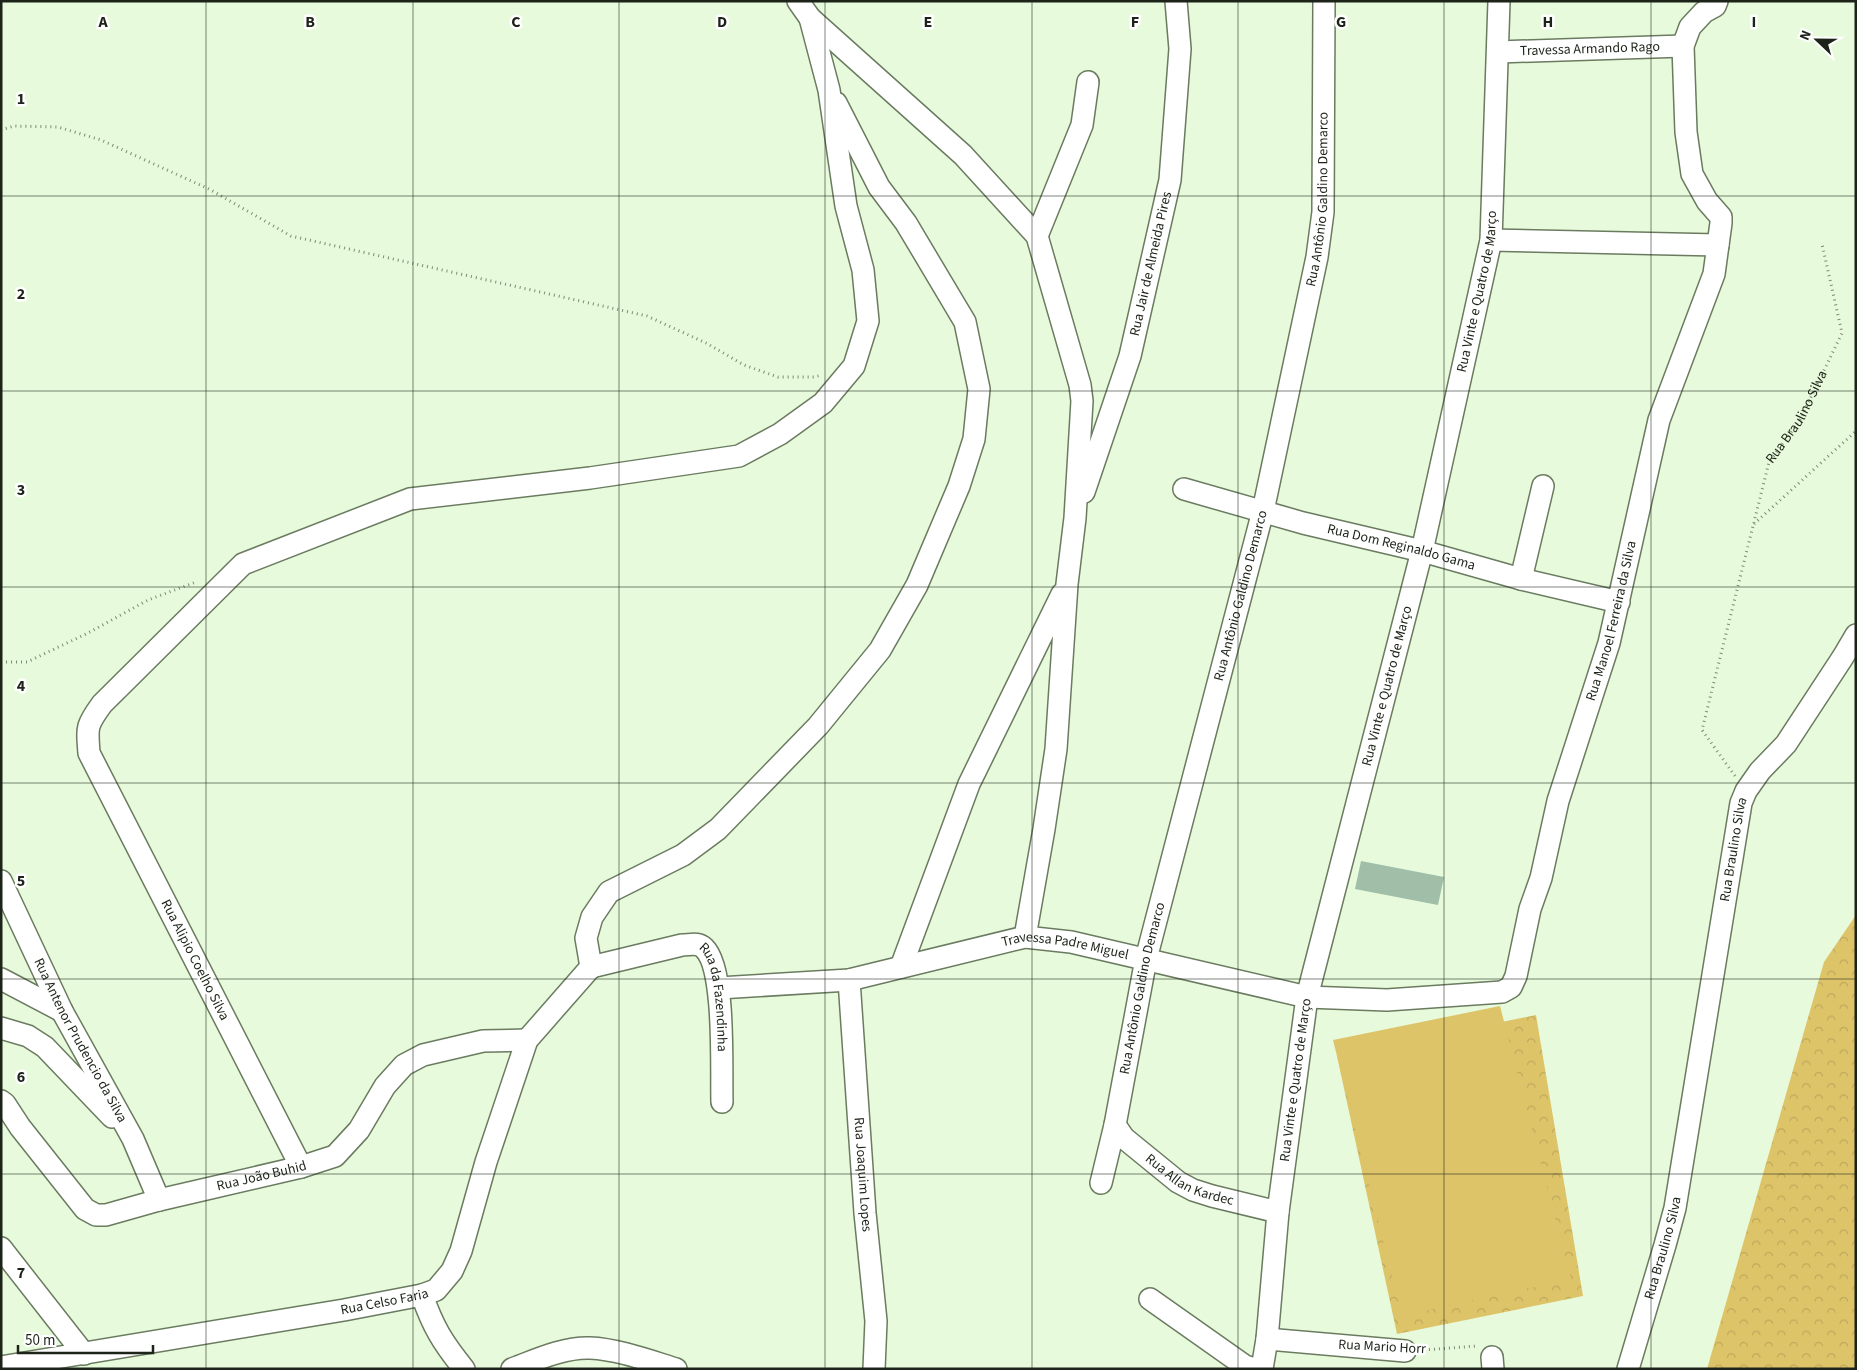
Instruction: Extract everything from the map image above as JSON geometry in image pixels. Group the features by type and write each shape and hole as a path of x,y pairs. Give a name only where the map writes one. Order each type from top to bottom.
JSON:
{"street":[{"name":"Rua Jair de Almeida Pires","path":"1075,518 1130,356 1170,180 1180,49 1176,1"},
{"name":"Rua Antônio Galdino Demarco","path":"1101,1183 1115,1125 1146,959 1263,511 1322,228 1324,1"},
{"name":"Rua Vinte e Quatro de Março","path":"1262,1369 1267,1340 1278,1212 1307,996 1422,550 1491,240 1499,1"},
{"name":"Rua Manoel Ferreira da Silva","path":"1502,992 1510,987 1516,976 1530,910 1542,878 1558,801 1609,644 1658,420 1714,274 1721,217 1708,201 1692,174 1686,132 1683,46 1690,27 1704,12 1715,6 1717,1"},
{"path":"804,10 829,90 846,206 862,270 868,321 854,366"},
{"path":"804,10 963,155 1037,236 1080,385 1082,401 1075,518 1067,584 1056,748 1025,937"},
{"name":"Travessa Armando Rago","path":"1498,52 1683,46"},
{"path":"1037,236 1082,125 1088,82"},
{"path":"591,967 586,938 592,917 609,892 683,855 718,829 818,726 880,650 917,585 960,486 974,439 979,389 965,322 906,223 879,187 829,90"},
{"path":"1491,240 1718,245"},
{"name":"Rua Alipio Coelho Silva","path":"301,1167 89,753 87,729 102,704 243,564 410,499 590,478 739,456 780,434 823,403 854,366"},
{"path":"1521,579 1543,486"},
{"name":"Rua Dom Reginaldo Gama","path":"1184,489 1303,523 1422,550 1521,579 1619,602"},
{"path":"901,968 969,784 1067,584"},
{"path":"1746,791 1760,771 1786,744 1856,635"},
{"name":"Rua Braulino Silva","path":"1628,1369 1666,1245 1675,1208 1741,803 1746,791"},
{"name":"Rua Antenor Prudencio da Silva","path":"1,881 62,1011 133,1139 159,1200"},
{"name":"Travessa Padre Miguel","path":"719,988 850,980 1025,937 1071,942 1307,996 1387,1000 1502,992"},
{"name":"Rua da Fazendinha","path":"591,967 682,945 697,944 704,948 710,956 719,988 722,1102"},
{"name":"Rua Celso Faria","path":"1,1367 422,1295 436,1290 452,1271 461,1251 486,1162 527,1040 591,967"},
{"path":"1,979 62,1011"},
{"name":"Rua Joaquim Lopes","path":"850,980 864,1186 876,1321 874,1369"},
{"path":"1,1028 28,1036 45,1047 133,1139"},
{"name":"Rua João Buhid","path":"1,1102 5,1104 20,1127 85,1209 96,1215 106,1215 159,1200 301,1167 335,1156 360,1130 385,1086 404,1065 423,1055 483,1041 527,1040"},
{"name":"Rua Allan Kardec","path":"1115,1125 1124,1138 1178,1182 1193,1190 1212,1196 1278,1212"},
{"path":"1,1248 84,1354"},
{"path":"422,1295 430,1321 447,1348 464,1369"},
{"path":"1150,1299 1245,1366 1255,1369"},
{"name":"Rua Mario Horr","path":"1267,1340 1405,1351"},
{"path":"512,1369 566,1351 590,1348 622,1354 676,1369"}],"path":[{"path":"1,130 14,126 58,127 101,140 209,188 291,236 646,316 706,343 744,364 778,377 814,377 854,366"},
{"name":"Rua Braulino Silva","path":"1746,791 1702,730 1769,462 1800,420 1842,333 1822,244"},
{"path":"1753,525 1856,431"},
{"path":"1,662 26,662 88,633 148,600 200,580"},
{"name":"Rua Mario Horr","path":"1405,1351 1481,1346 1489,1350 1492,1363"}],"green space":[{"path":"1856,915 1856,1369 1707,1369 1824,962"},
{"path":"1500,1006 1571,1279 1402,1316 1333,1040"},
{"path":"1536,1015 1583,1296 1397,1334 1337,1056"}],"building":[{"path":"1361,861 1444,877 1438,905 1355,889"}]}
